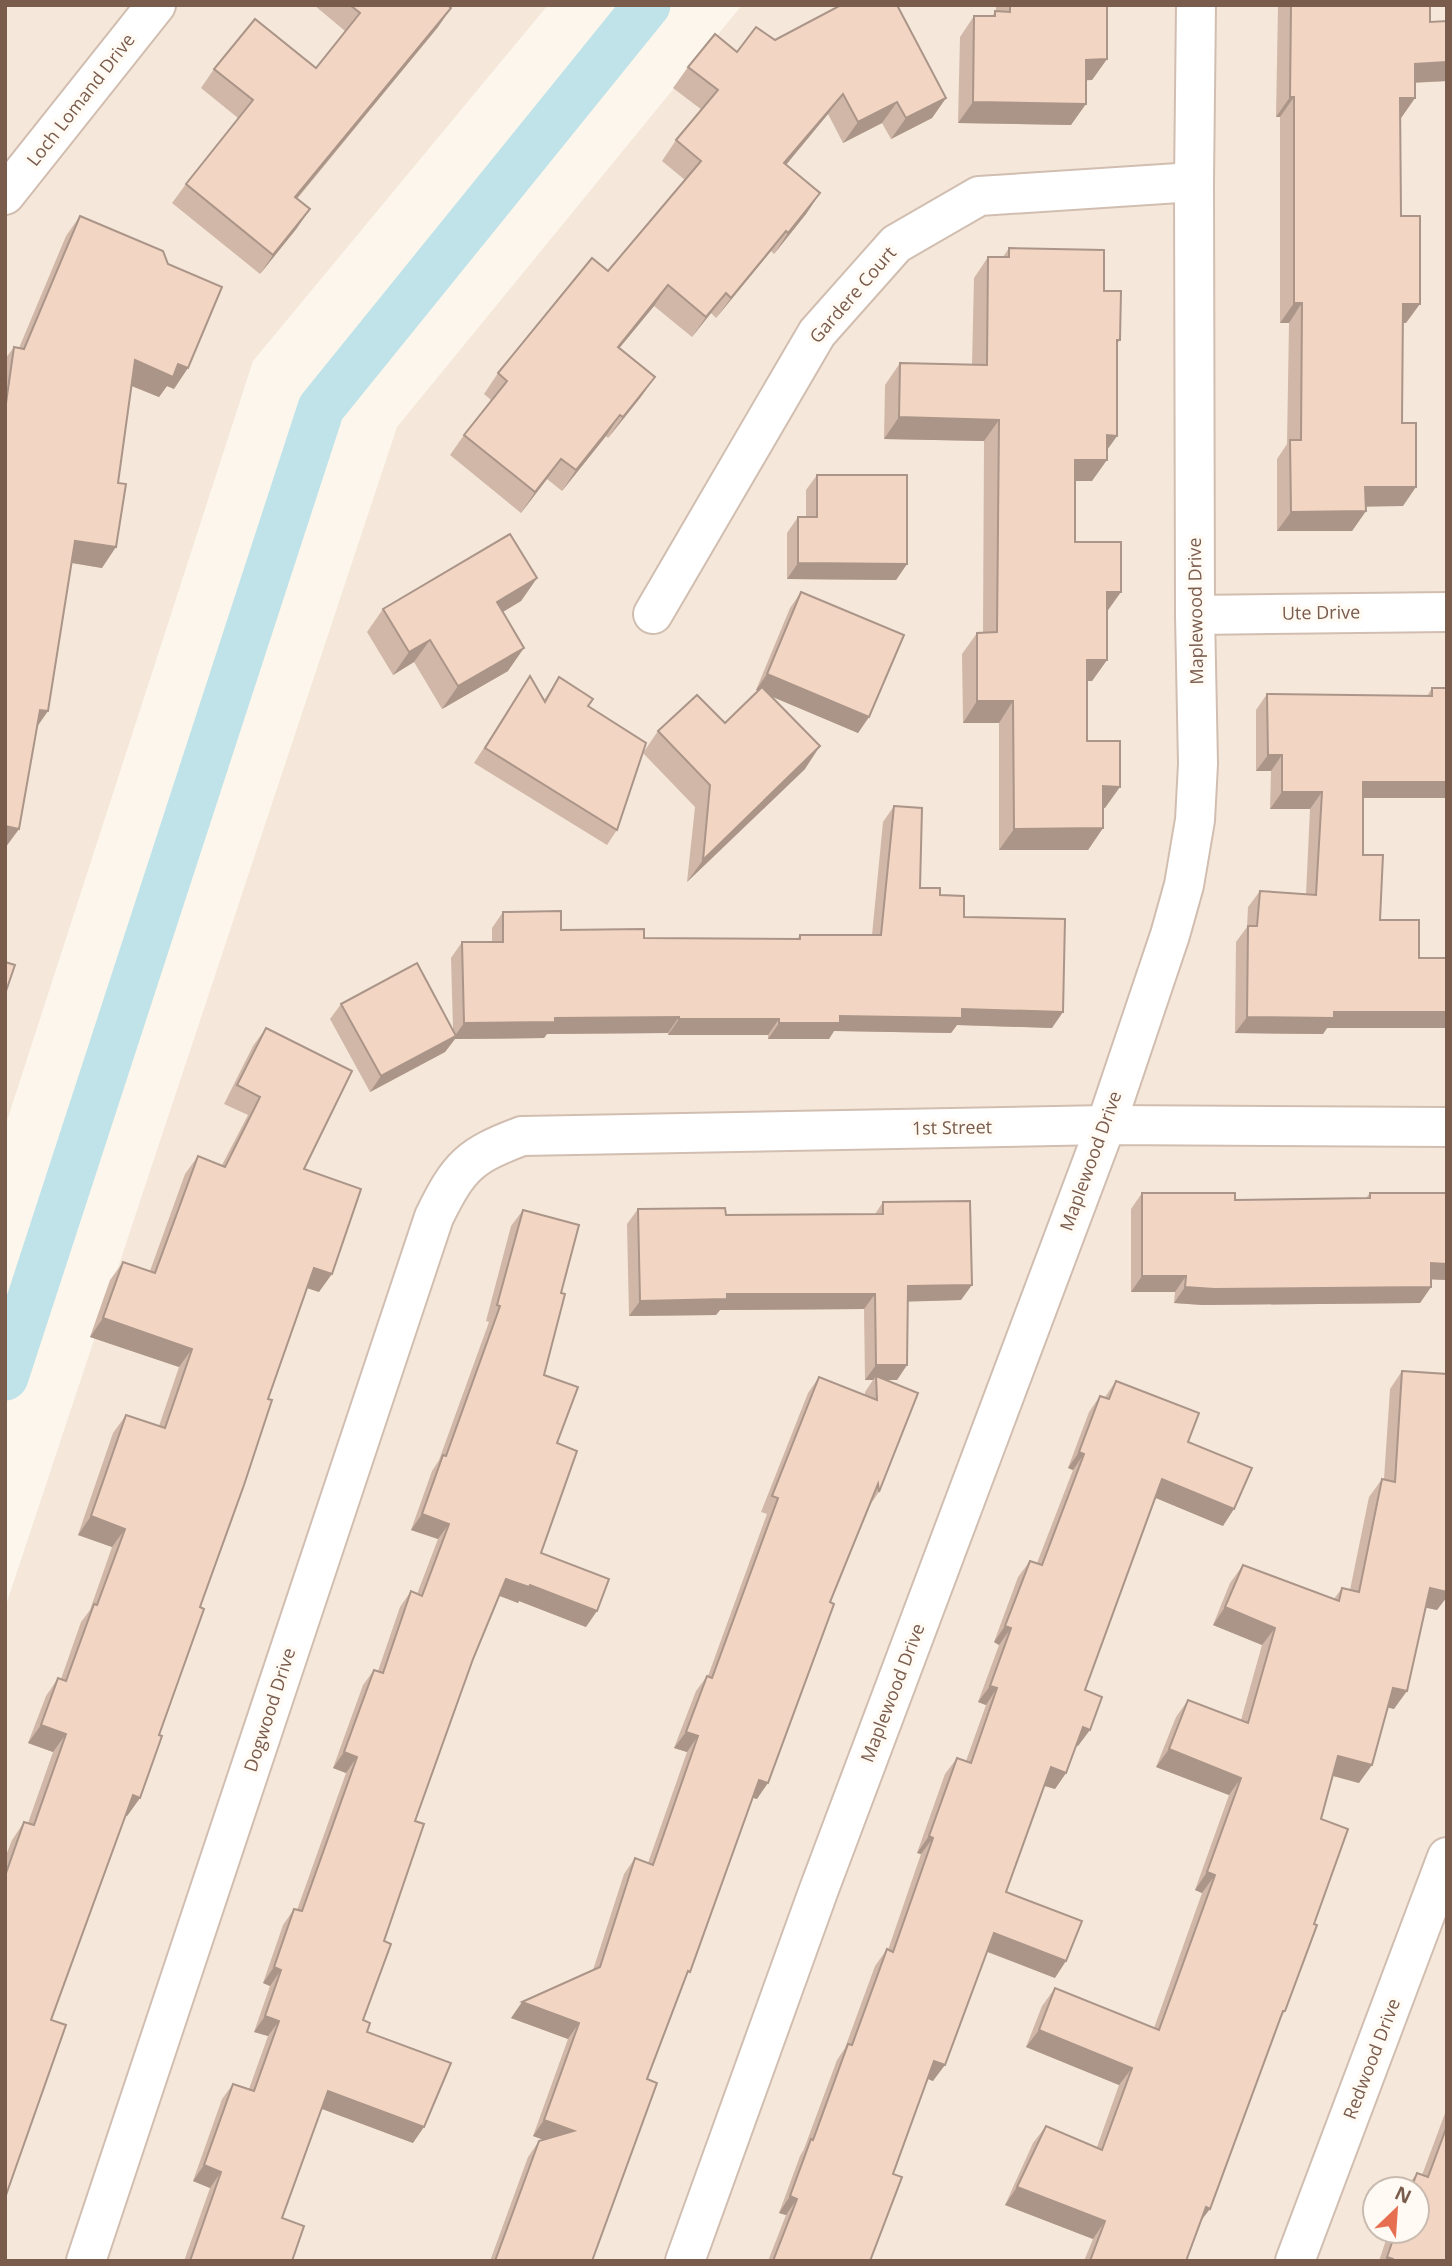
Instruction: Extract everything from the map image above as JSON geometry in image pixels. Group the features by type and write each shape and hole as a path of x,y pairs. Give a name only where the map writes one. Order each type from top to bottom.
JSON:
{"street":[{"name":"Loch Lomand Drive","path":"5,195 156,5"},
{"name":"Maplewood Drive","path":"685,2261 818,1892 1106,1125 1170,935 1184,885 1195,820 1198,764 1195,615 1196,5"},
{"name":"Gardere Court","path":"653,614 817,333 896,244 979,196 1194,182"},
{"name":"Ute Drive","path":"1195,615 1447,612"},
{"name":"1st Street","path":"466,1165 489,1149 522,1136 1106,1125 1447,1127"},
{"name":"Dogwood Drive","path":"86,2261 434,1217 449,1187 466,1165"},
{"name":"Redwood Drive","path":"1295,2261 1447,1857"}],"shaded area":[{"path":"5,5 548,5 253,361 5,1127"},
{"path":"742,5 1447,5 1447,2261 5,2261 5,1608 397,427"}],"building":[{"path":"350,5 448,5 451,8 295,197 310,209 273,255 186,184 253,100 214,69 255,19 316,68 360,13"},
{"path":"841,5 897,5 946,98 906,118 897,102 858,122 843,94 784,163 820,193 731,298 726,293 706,317 668,285 618,347 655,377 576,470 561,459 535,492 464,435 507,381 498,373 592,258 608,271 701,161 676,140 718,90 688,67 715,34 737,52 756,27 775,40"},
{"path":"1010,5 1107,5 1107,59 1086,60 1086,104 973,102 974,16 995,16 995,11 1010,12"},
{"path":"1291,5 1430,5 1430,22 1447,21 1447,62 1415,64 1415,98 1400,98 1401,216 1420,216 1420,304 1403,304 1402,423 1416,423 1416,487 1365,487 1366,511 1291,512 1290,440 1301,440 1302,303 1294,303"},
{"path":"80,216 163,251 168,264 222,287 188,368 178,364 173,377 135,360 118,483 126,484 116,547 75,541 48,711 40,710 19,829 5,826 5,410 14,347 24,349"},
{"path":"1009,248 1104,250 1104,291 1121,291 1120,340 1117,340 1117,436 1107,435 1107,460 1075,460 1075,542 1121,542 1121,592 1107,592 1107,660 1087,660 1087,741 1120,741 1120,787 1103,786 1103,828 1014,829 1013,701 977,701 977,633 997,632 999,420 899,417 900,363 987,365 988,257 1009,257"},
{"path":"817,475 907,475 907,564 798,563 798,517 817,517"},
{"path":"510,534 537,578 497,602 524,648 458,686 430,640 409,652 383,609"},
{"path":"801,592 904,635 869,717 767,674"},
{"path":"530,676 545,702 559,677 593,699 588,706 646,743 617,830 485,748"},
{"path":"762,687 820,746 703,860 710,785 658,731 697,695 725,723"},
{"path":"1432,688 1447,688 1447,782 1363,782 1363,855 1383,855 1380,920 1419,920 1419,958 1447,958 1447,1012 1334,1012 1334,1018 1247,1017 1248,926 1257,926 1260,891 1316,895 1322,792 1282,792 1282,755 1268,755 1267,694 1432,696"},
{"path":"894,806 922,808 920,888 940,888 940,895 964,896 964,917 1065,919 1063,1012 962,1009 962,1018 840,1016 840,1023 779,1023 779,1019 679,1017 555,1018 555,1022 464,1023 462,942 503,942 503,912 561,911 561,930 644,929 644,938 800,939 800,935 881,935"},
{"path":"5,962 15,965 5,994"},
{"path":"417,963 456,1036 381,1076 341,1004"},
{"path":"266,1028 352,1071 304,1169 361,1189 332,1274 314,1268 268,1399 272,1400 244,1485 200,1607 204,1609 159,1735 162,1736 140,1798 133,1795 51,2020 66,2025 5,2198 5,1876 24,1822 34,1825 66,1734 41,1725 58,1678 66,1681 125,1529 91,1516 126,1415 165,1428 192,1349 103,1318 123,1262 155,1273 198,1156 225,1167 260,1097 237,1085"},
{"path":"1142,1193 1235,1193 1235,1200 1370,1198 1370,1193 1447,1193 1447,1264 1431,1263 1431,1287 1185,1287 1186,1276 1142,1276"},
{"path":"970,1201 972,1285 908,1286 907,1365 876,1365 875,1294 727,1294 727,1299 640,1301 638,1209 725,1208 726,1215 883,1214 883,1202"},
{"path":"523,1210 579,1225 544,1375 578,1387 557,1443 577,1451 541,1553 609,1579 597,1611 530,1585 529,1587 506,1579 473,1659 415,1821 424,1824 384,1941 391,1944 363,2020 370,2023 367,2032 451,2063 424,2127 328,2091 282,2218 304,2226 292,2261 190,2261 221,2172 204,2165 233,2084 254,2091 279,2021 265,2016 281,1970 274,1967 294,1909 302,1911 357,1757 344,1752 374,1670 383,1673 411,1591 422,1596 449,1524 422,1514 443,1455 446,1456 500,1306 497,1305"},
{"path":"1402,1371 1447,1374 1447,1592 1430,1588 1407,1691 1393,1688 1372,1765 1338,1756 1321,1819 1348,1829 1314,1924 1317,1925 1285,2011 1210,2209 1206,2207 1186,2261 1090,2261 1105,2221 1017,2187 1046,2126 1102,2150 1132,2068 1039,2030 1055,1988 1159,2030 1215,1875 1207,1872 1241,1778 1169,1749 1188,1700 1248,1723 1275,1628 1225,1607 1243,1565 1339,1601 1342,1588 1359,1592 1382,1479 1395,1482"},
{"path":"876,1376 918,1393 879,1492 878,1484 830,1602 834,1604 768,1783 759,1780 690,1972 688,1971 647,2079 657,2083 592,2261 495,2261 539,2141 574,2131 544,2120 579,2023 522,2002 600,1967 635,1858 653,1865 698,1736 686,1732 707,1676 712,1678 778,1498 772,1496 819,1377 877,1400"},
{"path":"1116,1381 1199,1413 1188,1442 1252,1468 1234,1509 1162,1479 1085,1690 1102,1697 1090,1730 1083,1727 1066,1773 1051,1767 1006,1892 1082,1921 1066,1961 994,1933 945,2065 934,2061 893,2174 902,2177 870,2261 773,2261 797,2199 790,2196 811,2139 813,2140 848,2044 852,2045 887,1949 893,1952 933,1838 929,1836 957,1758 971,1763 997,1688 990,1686 1011,1628 1005,1626 1030,1561 1042,1565 1084,1454 1079,1452 1100,1396 1109,1399"},
{"path":"1447,2126 1447,2261 1393,2261 1387,2257 1391,2245 1431,2245 1431,2175 1429,2175"}],"waterway":[{"path":"5,1377 321,408 647,5"}]}
